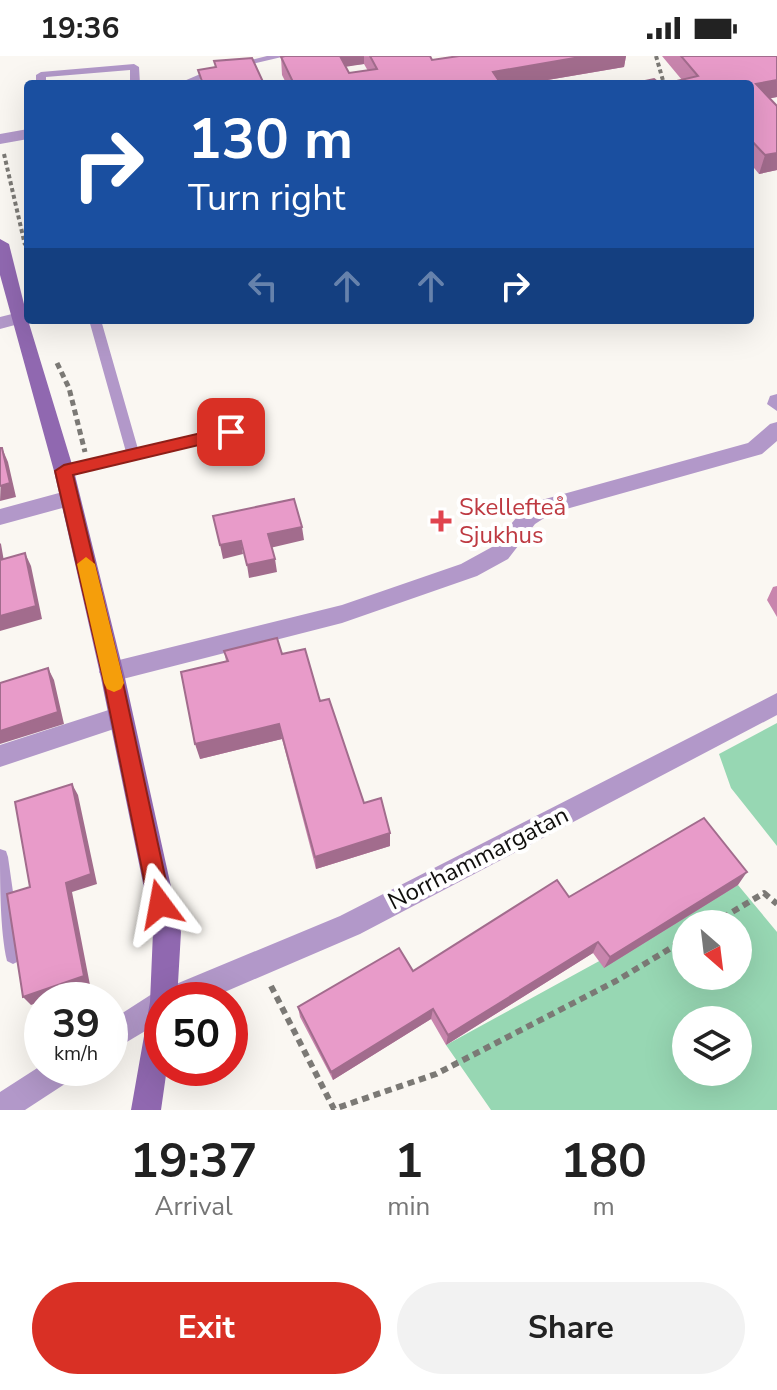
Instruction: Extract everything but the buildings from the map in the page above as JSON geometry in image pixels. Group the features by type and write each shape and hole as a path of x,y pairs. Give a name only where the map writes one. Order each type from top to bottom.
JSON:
{"main road":[{"path":"0,244 64,471 121,717 167,932 164,982"},
{"path":"146,1110 150,1086"}],"street":[{"path":"2,146 24,136"},
{"path":"0,323 20,318"},
{"path":"111,672 342,614 469,570 500,553 528,518 545,507 755,449 777,429"},
{"path":"0,517 70,498"},
{"name":"Norrhammargatan","path":"215,982 350,925 777,703"},
{"path":"0,756 121,717"},
{"path":"0,1109 36,1086"}],"lane":[{"path":"191,80 209,72 281,56"},
{"path":"41,80 41,75 134,67 135,80"},
{"path":"88,71 89,80"},
{"path":"96,324 133,455"},
{"path":"64,471 231,432"},
{"path":"0,857 13,955"}],"path":[{"path":"656,56 663,80"},
{"path":"2,146 11,173 24,242"},
{"path":"735,910 764,893 777,904"},
{"path":"259,963 334,1109 436,1074 616,981 672,947"}],"green space":[{"path":"777,723 777,846 731,788 719,754"},
{"path":"738,885 777,932 777,1110 491,1110 446,1045 672,921 672,990 752,990 752,910 692,910"}],"slow traffic":[{"path":"86,564 114,683"}],"place":[{"name":"Skellefteå Sjukhus","path":"441,521"}],"route":[{"path":"160,904 113,678 64,471 231,432"}]}
